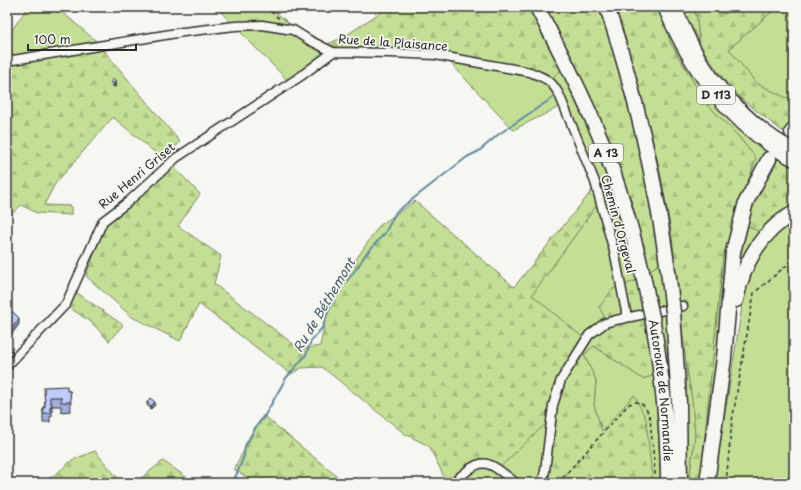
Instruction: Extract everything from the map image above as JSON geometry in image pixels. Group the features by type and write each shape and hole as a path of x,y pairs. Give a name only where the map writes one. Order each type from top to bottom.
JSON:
{"highway":[{"name":"Autoroute de Normandie","path":"538,7 575,81 603,146 634,238 651,312 660,368 665,409 668,483"},
{"name":"Autoroute de Normandie","path":"607,7 629,78 646,143 662,224 676,308 680,483"},
{"path":"707,483 724,358 733,252 746,202 769,159"},
{"path":"724,358 737,295 746,264 763,238 783,219 794,213"}],"main road":[{"name":"D 113","path":"664,7 675,34 697,71 725,108 761,139 794,160"},
{"name":"D 113","path":"675,7 685,30 704,64 732,101 764,130 794,149"}],"street":[{"name":"Rue de la Plaisance","path":"7,61 183,32 235,26 262,25 293,30 333,52 435,55 530,72 552,82 559,94"},
{"name":"Rue Henri Griset","path":"7,366 66,304 103,221 128,202 176,158 301,76 333,52"},
{"name":"Chemin d'Orgeval","path":"559,94 595,182 615,255 627,317"},
{"path":"542,483 545,471 553,405 561,380 589,335 605,323 627,317 676,308"},
{"path":"453,483 472,467 482,463 493,465 516,483"}],"path":[{"path":"265,7 293,30"},
{"path":"726,483 732,421 754,293 794,259"},
{"path":"558,483 628,405 636,402 642,403 647,408 651,429 656,483"}],"green space":[{"path":"28,7 56,7 96,41 7,59 7,37"},
{"path":"216,7 269,7 319,48 333,56 291,84"},
{"path":"388,7 528,7 561,70 551,79 445,57 319,48 344,37"},
{"path":"544,7 601,7 637,126 663,262 650,270 633,210 602,126"},
{"path":"615,7 659,7 670,42 705,102 737,135 756,158 723,257 700,483 689,483 695,435 672,236 659,166 644,106"},
{"path":"680,7 692,7 697,18 699,43 689,26"},
{"path":"692,7 705,7 725,14 733,7 777,7 729,49 756,83 786,98 794,95 794,125 782,131 738,96 720,75 699,43 697,18"},
{"path":"705,7 733,7 725,14"},
{"path":"777,7 794,7 794,95 786,98 756,83 729,49"},
{"path":"667,29 703,89 721,110 779,158 775,163 767,158 746,198 703,483 700,483 723,257 756,158 737,135 705,102 670,42"},
{"path":"96,41 180,142 164,160 113,117 55,184 44,205 71,206 71,215 37,213 21,205 7,218 7,59"},
{"path":"445,57 550,79 561,70 602,158 638,280 613,289 606,320 581,336 532,295 599,202 563,105 513,130"},
{"path":"779,158 794,165 794,207 762,233 746,225 751,202 763,179"},
{"path":"172,165 200,194 178,226 221,256 214,284 300,349 320,346 330,297 379,226 415,201 514,287 594,188 599,202 532,295 581,336 606,320 599,307 613,289 638,280 649,337 654,375 643,379 594,346 584,355 596,380 594,405 602,431 634,395 646,419 652,478 647,483 576,483 570,477 565,483 546,483 556,414 497,470 480,458 450,483 447,483 429,446 405,434 322,367 301,368 291,374 199,304 180,341 132,317 86,276 109,214"},
{"path":"794,218 794,483 714,483 747,280 767,239"},
{"path":"746,225 762,233 735,276"},
{"path":"663,262 675,440 665,358 650,270"},
{"path":"77,293 123,325 109,341 91,322 67,306"},
{"path":"594,346 643,379 654,375 661,483 652,483 634,395 602,432 594,405 596,380 584,355"},
{"path":"686,363 692,399 695,435 689,483 687,483"},
{"path":"556,413 546,483 450,483 480,458"},
{"path":"263,415 345,483 255,483 234,469"},
{"path":"95,451 122,483 42,483 56,474 72,460"},
{"path":"163,461 195,483 143,483 141,478"}],"building":[{"path":"112,79 116,82 114,84 111,81"},
{"path":"12,311 19,318 11,329 7,325 7,315 8,316"},
{"path":"10,349 13,352 10,355 8,351"},
{"path":"67,386 67,391 70,391 71,402 61,402 61,397 50,397 50,403 52,403 52,406 50,406 50,413 43,413 43,407 45,407 44,387"},
{"path":"150,398 155,402 151,406 147,402"}],"waterway":[{"name":"Ru de Béthemont","path":"233,483 244,456 245,446 255,428 264,417 286,378 306,355 311,341 322,328 331,305 343,286 365,255 385,233 396,212 467,157 479,151 499,134 557,95"}]}
